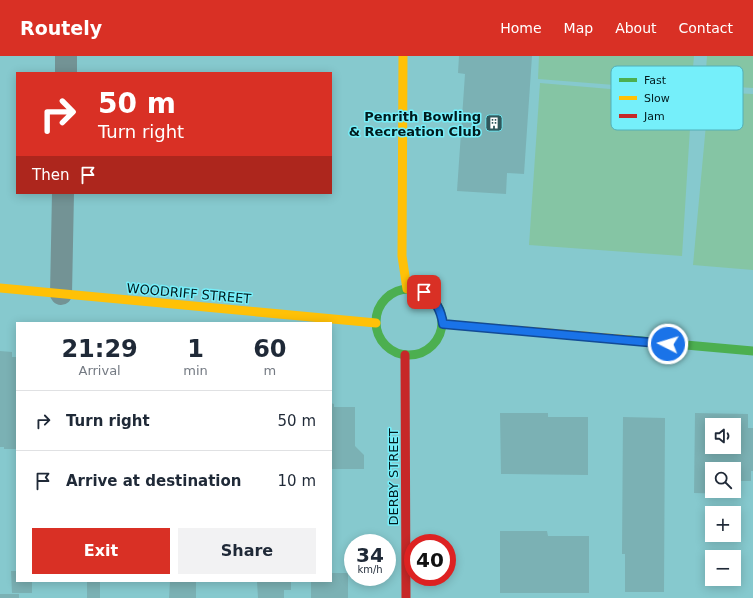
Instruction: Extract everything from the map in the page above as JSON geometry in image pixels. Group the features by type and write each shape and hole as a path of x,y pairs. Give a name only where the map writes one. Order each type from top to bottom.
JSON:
{"street":[{"path":"66,56 66,72"},
{"path":"403,56 402,256 408,289"},
{"path":"61,294 63,194"},
{"name":"WOODRIFF STREET","path":"0,288 376,323"},
{"path":"408,289 424,292 432,298 438,306 443,324 439,337 431,348 422,354 405,355 397,354 387,347 378,335 376,323 377,313 383,302 394,292 408,289"},
{"path":"443,324 753,351"},
{"name":"DERBY STREET","path":"405,355 406,598"}],"green space":[{"path":"539,56 694,56 693,66 611,66 611,85 538,79"},
{"path":"707,56 753,56 753,88 743,87 743,66 706,66"},
{"path":"540,83 611,89 611,130 690,130 682,256 529,245"},
{"path":"743,94 753,94 753,270 693,265 705,130 743,130"}],"building":[{"name":"Penrith Bowling & Recreation Club","path":"459,56 532,56 524,174 507,173 506,194 457,191 465,74 458,73"},
{"path":"0,351 12,352 12,357 16,357 16,449 4,449 4,447 0,447"},
{"path":"332,403 334,404 334,407 355,407 355,446 364,455 364,469 332,469"},
{"path":"500,413 548,413 548,417 588,417 588,475 501,474"},
{"path":"695,413 748,414 748,428 753,428 753,471 751,471 751,481 741,481 741,462 705,462 705,493 694,493"},
{"path":"623,417 665,418 664,592 625,592 625,554 622,554"},
{"path":"500,531 547,531 548,536 589,536 589,593 500,593"},
{"path":"11,571 16,571 16,582 32,582 32,593 12,593"},
{"path":"332,573 344,573 344,586 348,586 348,598 311,598 311,582 332,582"},
{"path":"87,582 100,582 100,598 87,598"},
{"path":"170,582 196,582 196,598 169,598"},
{"path":"257,582 291,582 291,590 284,590 284,598 258,598"},
{"path":"0,594 19,594 19,598 0,598"}],"traffic: fast":[{"path":"403,289 415,289 427,294 437,304 442,316 442,322 440,335 427,350 415,355 403,355 391,350 381,340 376,328 376,316 381,304 391,294 403,289"},
{"path":"630,340 753,351"}],"traffic: slow":[{"path":"403,56 402,256 407,289"},
{"path":"0,288 376,323"},
{"path":"443,324 630,340"}],"traffic: jam":[{"path":"405,355 406,598"}],"place":[{"name":"Penrith Bowling & Recreation Club","path":"494,123"}],"route":[{"path":"424,292 432,298 438,306 443,324 668,344"}]}
